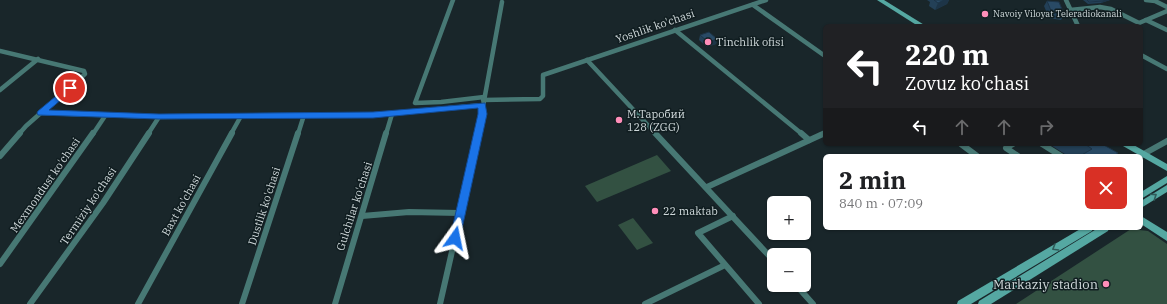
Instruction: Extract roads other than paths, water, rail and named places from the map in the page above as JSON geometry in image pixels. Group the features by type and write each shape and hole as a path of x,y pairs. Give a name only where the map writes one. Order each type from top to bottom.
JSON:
{"street":[{"path":"453,0 415,103 483,100"},
{"name":"Yoshlik ko'chasi","path":"483,100 540,99 542,96 543,75 766,0"},
{"path":"880,0 920,24"},
{"path":"885,0 925,24"},
{"path":"1066,0 1077,24"},
{"path":"1146,0 1155,1 1167,7"},
{"path":"440,304 483,114 483,100 502,2"},
{"path":"753,5 823,55"},
{"path":"1070,10 1100,8 1111,9 1139,23 1167,11"},
{"path":"1146,20 1167,30"},
{"path":"675,30 809,140"},
{"path":"0,51 84,71 85,74 26,126 0,156"},
{"path":"1143,55 1167,68"},
{"path":"0,90 38,59"},
{"path":"587,60 707,187 767,253"},
{"path":"41,113 159,117 392,114 483,100"},
{"name":"Gulchilar ko'chasi","path":"334,304 392,114"},
{"name":"Dustlik ko'chasi","path":"242,304 304,115"},
{"name":"Mexmondust ko'chasi","path":"0,264 67,172 105,116"},
{"name":"Baxt ko'chasi","path":"138,304 241,116"},
{"name":"Termiziy ko'chasi","path":"30,304 103,203 159,117"},
{"path":"707,187 823,134"},
{"path":"1143,155 1167,141"},
{"path":"964,146 974,154"},
{"path":"1010,146 1006,148 1015,154"},
{"path":"1045,146 1058,154"},
{"path":"1123,146 1137,154"},
{"path":"1128,146 1138,154"},
{"path":"1143,157 1167,168"},
{"path":"1143,157 1167,173"},
{"path":"1143,195 1167,179"},
{"path":"1143,204 1167,188"},
{"path":"362,216 409,212 460,213"},
{"path":"1143,215 1167,231"},
{"path":"733,216 698,233 759,304"},
{"path":"1143,221 1167,237"},
{"path":"962,304 1086,231"},
{"path":"983,304 1086,231"},
{"path":"645,304 725,265"},
{"path":"802,292 813,304"}],"place":[{"name":"Navoiy Viloyat Teleradiokanali","path":"985,14"},
{"name":"Tinchlik ofisi","path":"708,42"},
{"name":"М.Таробий 128 (ZGG)","path":"619,120"},
{"name":"22 maktab","path":"655,211"},
{"name":"Markaziy stadion","path":"1106,284"}]}
